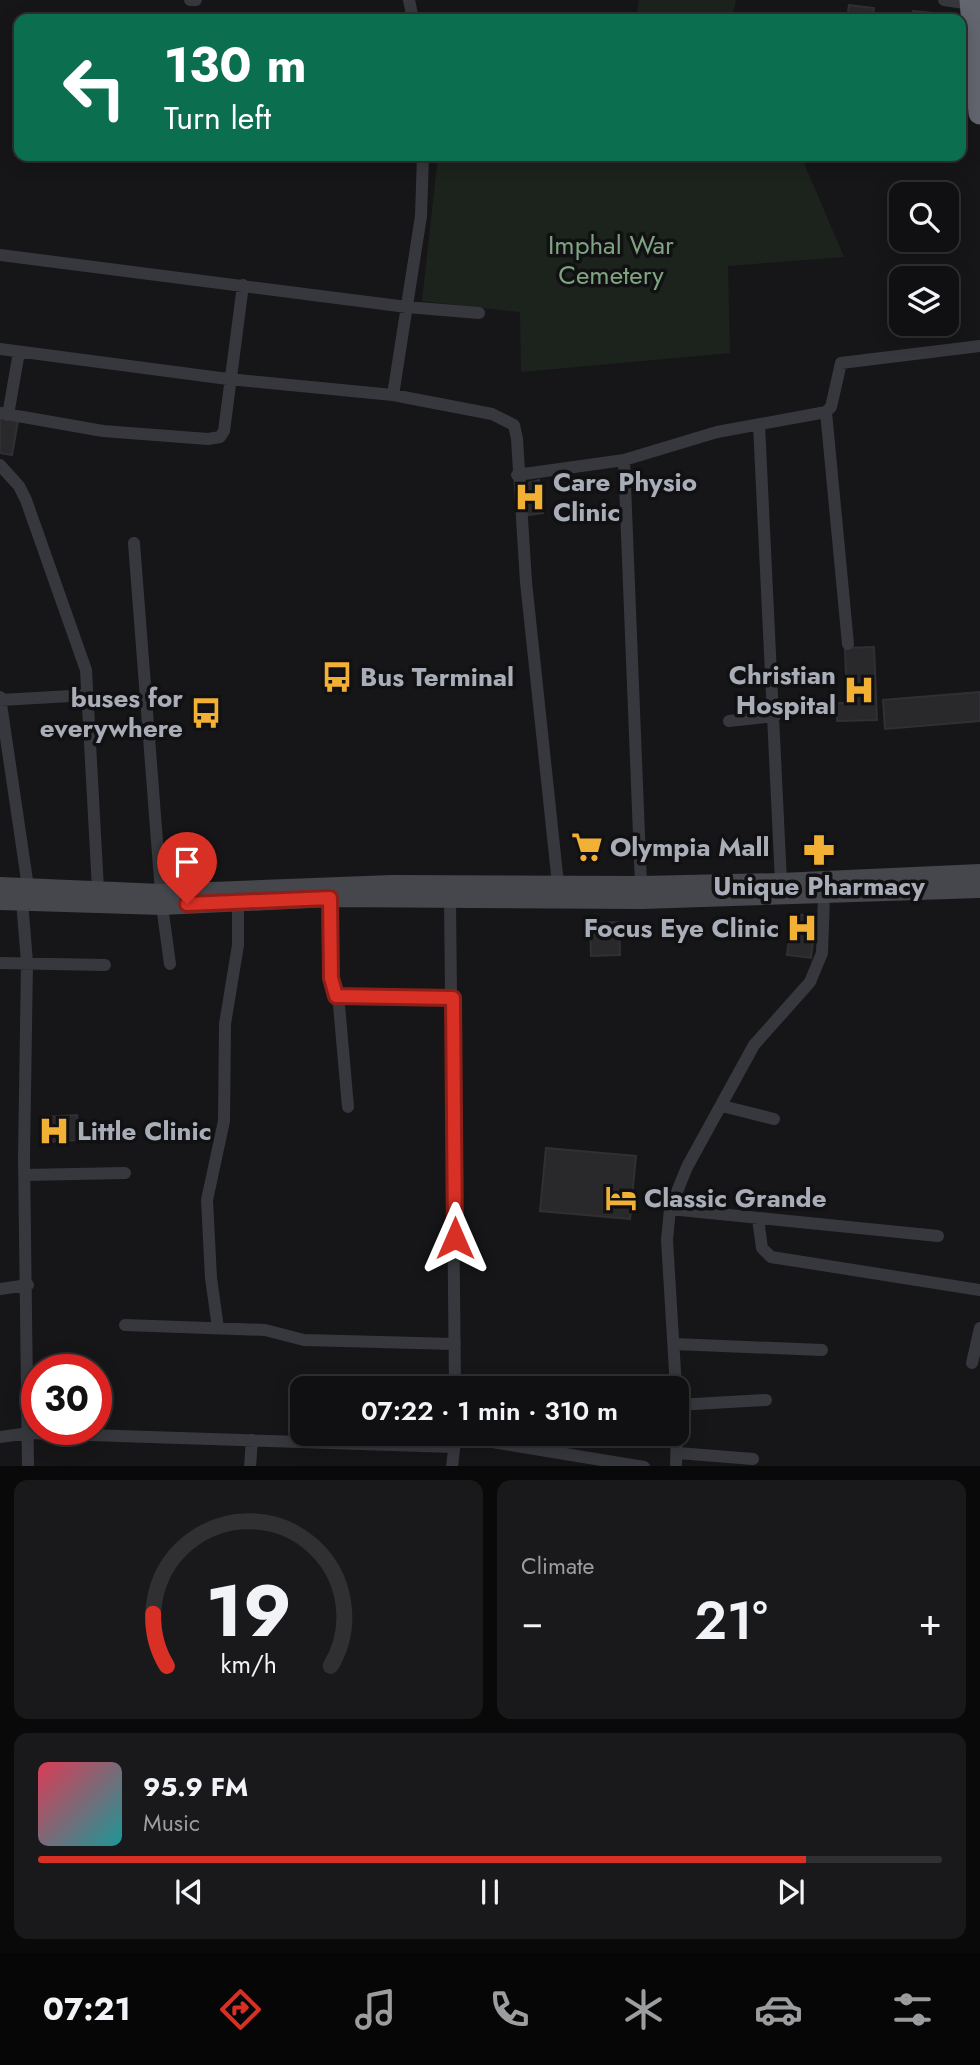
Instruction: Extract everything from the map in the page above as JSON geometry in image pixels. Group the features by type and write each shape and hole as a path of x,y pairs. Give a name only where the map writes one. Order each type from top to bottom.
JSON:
{"highway":[{"path":"971,2 980,113"}],"main road":[{"path":"238,894 330,898 450,898 558,884 641,886 980,873"},
{"path":"0,886 25,894 161,899 238,894 492,891 642,900 980,889"},
{"path":"0,901 25,894 98,889 161,899"}],"street":[{"path":"190,0 196,0"},
{"path":"944,0 971,2"},
{"path":"393,395 421,216 423,161"},
{"path":"0,255 407,307 479,313"},
{"path":"19,352 4,414 103,431 214,439 224,431 228,379 243,285"},
{"path":"517,474 624,460 717,432 826,412 831,407 841,363 980,346"},
{"path":"0,349 228,379 393,395 506,418 514,425 558,884"},
{"path":"826,412 848,644"},
{"path":"759,425 781,882"},
{"path":"624,460 641,886"},
{"path":"0,466 19,486 26,500 79,643 88,695 98,889"},
{"path":"134,543 161,899 170,964"},
{"path":"28,1354 24,1175 27,962 25,894 0,698 88,695"},
{"path":"729,721 775,716"},
{"path":"218,1328 210,1266 207,1200 224,1121 225,1024 238,945 238,894"},
{"path":"676,1376 676,1344 667,1240 670,1209 687,1167 754,1045 810,982 822,953 824,896"},
{"path":"330,898 331,978 336,996 348,1107"},
{"path":"450,898 455,1376"},
{"path":"0,963 105,965"},
{"path":"336,996 453,998"},
{"path":"722,1106 774,1119"},
{"path":"24,1175 125,1173"},
{"path":"670,1209 938,1236"},
{"path":"758,1219 761,1248 771,1256 980,1290"},
{"path":"0,1289 28,1285"},
{"path":"125,1325 277,1331 304,1340 455,1344"},
{"path":"972,1363 980,1328"},
{"path":"676,1344 822,1350"},
{"path":"689,1404 766,1401"},
{"path":"0,1437 21,1434"},
{"path":"112,1436 290,1440"},
{"path":"250,1466 252,1440"},
{"path":"28,1466 29,1445"},
{"path":"452,1466 454,1446"},
{"path":"504,1446 644,1466"},
{"path":"676,1466 678,1446"},
{"path":"678,1453 753,1459"}],"green space":[{"path":"639,0 736,0 733,14 637,14"},
{"name":"Imphal War Cemetery","path":"437,161 803,161 844,257 728,266 730,353 521,372 520,312 422,301"}],"building":[{"path":"849,5 874,8 873,14 848,14"},
{"path":"913,11 933,13 933,14 913,14"},
{"path":"0,418 18,421 12,455 0,453"},
{"path":"539,480 543,513 522,516 521,485"},
{"path":"874,647 877,720 837,721 837,703 847,703 845,648"},
{"path":"980,692 980,721 885,729 883,700"},
{"path":"792,914 816,916 811,958 787,955"},
{"path":"619,922 620,955 591,956 590,923"},
{"path":"77,1115 79,1140 47,1142 45,1117"},
{"path":"546,1148 636,1156 630,1219 540,1211"}],"place":[{"name":"Care Physio Clinic","path":"530,497"},
{"name":"Bus Terminal","path":"337,677"},
{"name":"Christian Hospital","path":"859,690"},
{"name":"buses for everywhere","path":"206,713"},
{"name":"Olympia Mall","path":"587,847"},
{"name":"Unique Pharmacy","path":"819,850"},
{"name":"Focus Eye Clinic","path":"802,928"},
{"name":"Little Clinic","path":"54,1131"},
{"name":"Classic Grande","path":"621,1198"}],"route":[{"path":"187,904 330,898 331,978 336,996 453,998 455,1238"}]}
